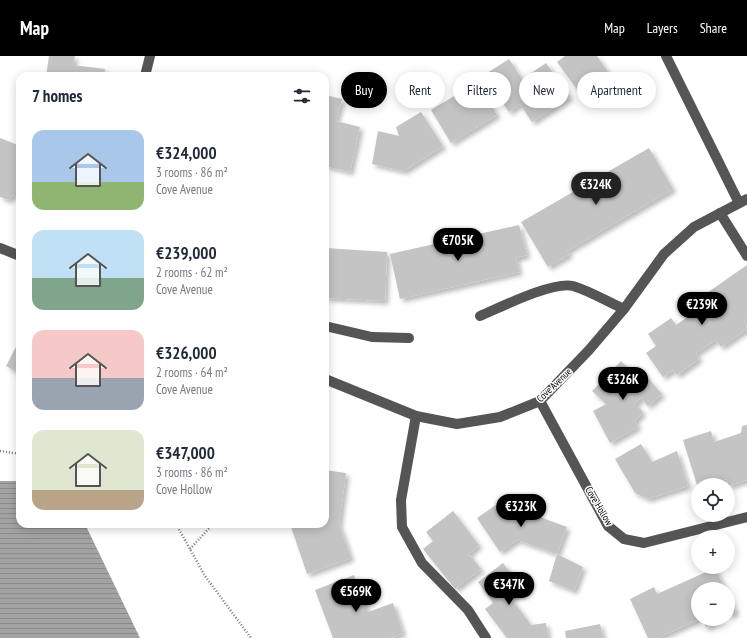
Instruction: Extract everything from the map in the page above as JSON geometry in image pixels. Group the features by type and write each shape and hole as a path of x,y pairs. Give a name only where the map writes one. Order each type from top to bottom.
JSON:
{"street":[{"path":"146,72 150,56"},
{"path":"666,56 743,201"},
{"name":"Cove Avenue","path":"329,382 416,416 457,424 500,417 540,401 589,350 624,309 664,254 694,227 743,201"},
{"path":"720,213 747,256"},
{"path":"0,248 16,254"},
{"path":"480,316 547,289 563,286 573,286 624,309"},
{"path":"329,327 372,337 409,338"},
{"name":"Cove Hollow","path":"540,401 608,526 624,539 644,543 747,517"},
{"path":"416,416 401,500 402,527 422,563 468,610 486,638"}],"path":[{"path":"0,451 16,453"},
{"path":"178,528 205,576 251,638"},
{"path":"190,549 209,528"}],"shaded area":[{"path":"0,481 16,481 16,528 87,528 140,638 0,638"}],"building":[{"path":"49,56 75,56 73,65 105,69 105,72 47,72"},
{"path":"565,56 597,56 608,72 577,72 577,89 569,78 569,72 564,72 557,62"},
{"path":"509,59 519,74 519,105 509,112 506,108 511,108 511,72 489,72"},
{"path":"546,63 552,72 532,72"},
{"path":"329,96 341,99 336,121 360,127 350,172 329,167"},
{"path":"453,97 453,108 493,108 497,115 451,143 431,110 434,108 445,108 445,101"},
{"path":"523,108 553,108 532,122"},
{"path":"421,112 443,146 404,171 372,164 378,131 399,136 396,127"},
{"path":"0,138 16,144 16,196 12,195 9,200 0,197"},
{"path":"649,148 673,189 567,251 570,254 548,267 521,222"},
{"path":"519,225 527,255 516,258 519,272 400,299 390,254"},
{"path":"329,248 387,252 385,301 329,298"},
{"path":"747,265 747,318 744,320 747,329 721,347 716,340 696,353 699,359 677,375 673,370 663,377 646,353 656,346 648,334 671,318 676,325 696,311 691,304"},
{"path":"16,347 16,372 6,366"},
{"path":"621,361 638,378 643,373 662,394 648,406 641,398 635,404 643,412 635,421 638,427 610,443 593,411 606,404 592,391"},
{"path":"747,425 747,480 735,484 735,478 695,478 683,440 711,431 714,442 741,433 742,426"},
{"path":"641,444 652,462 677,451 688,486 648,499 635,493 615,459"},
{"path":"329,471 346,473 339,524 351,558 307,574 291,528 329,528"},
{"path":"506,498 512,507 567,527 557,554 517,540 500,552 477,518"},
{"path":"453,511 479,545 469,554 481,569 455,589 423,549 433,541 426,532"},
{"path":"557,554 583,567 574,591 549,581"},
{"path":"503,563 523,590 511,598 531,625 546,623 548,638 507,638 485,609 493,603 478,582"},
{"path":"702,574 718,574 722,582 691,582 691,623 657,638 648,638 630,599 654,587 657,594"},
{"path":"354,575 368,612 393,603 403,633 391,638 333,638 315,590"},
{"path":"600,624 603,638 566,638 565,631"}]}
